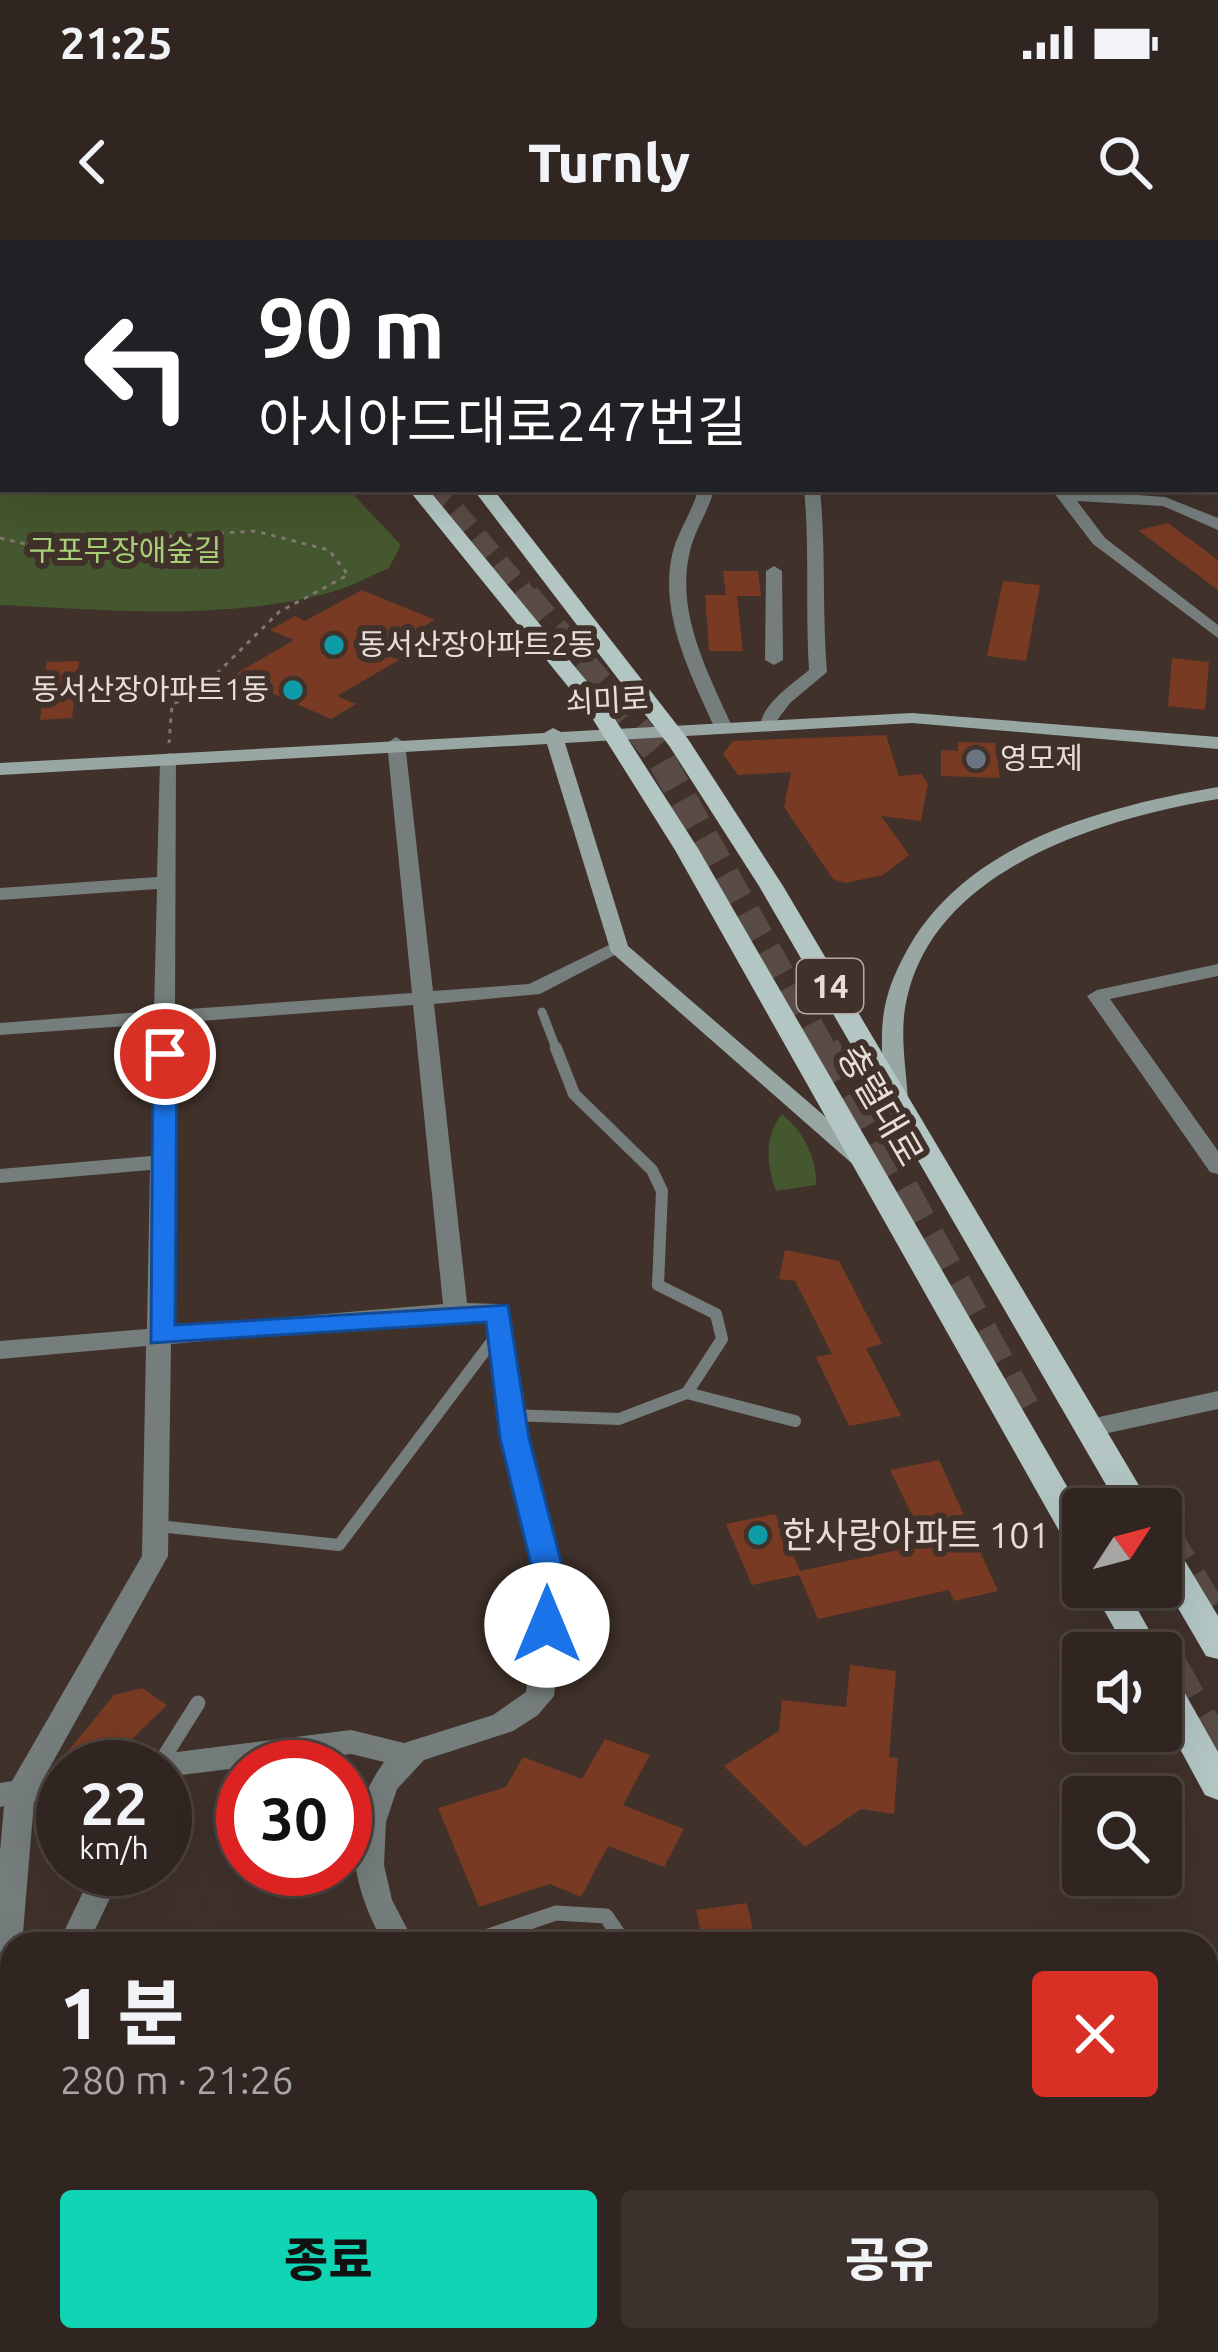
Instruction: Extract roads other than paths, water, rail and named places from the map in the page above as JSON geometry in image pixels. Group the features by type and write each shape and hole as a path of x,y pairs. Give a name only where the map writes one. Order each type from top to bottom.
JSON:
{"main road":[{"name":"충렬대로","path":"420,492 596,707 686,850 1062,1506"},
{"name":"충렬대로","path":"485,492 680,744 897,1100 1125,1488"},
{"name":"쇠미로","path":"0,769 722,724 912,718 1218,742"},
{"path":"553,734 618,948 868,1166"},
{"path":"897,1100 893,1040 899,986 920,944 968,892 1047,838 1098,816 1218,793"},
{"path":"1182,1585 1218,1646"},
{"path":"1182,1720 1218,1785"}],"street":[{"path":"705,492 701,514 687,530 680,588 687,645 722,724"},
{"path":"766,723 784,699 818,672 818,550 812,492"},
{"path":"1062,493 1162,502 1202,512 1218,525"},
{"path":"1062,493 1099,541 1218,633"},
{"path":"774,572 774,660"},
{"path":"774,605 815,605"},
{"path":"396,743 456,1311"},
{"path":"4,1932 10,1794 155,1556 169,759"},
{"path":"0,893 167,882"},
{"path":"0,1029 533,990 618,948"},
{"path":"1218,970 1097,996 1218,1167"},
{"path":"0,1176 164,1162"},
{"path":"0,1349 456,1311 498,1312 510,1415 550,1581 540,1696 501,1728 431,1743 404,1755 383,1786 369,1833 372,1886 394,1932"},
{"path":"1090,1429 1218,1400"},
{"path":"192,1762 351,1742 404,1755"},
{"path":"79,1932 96,1896"}],"lane":[{"path":"542,1012 574,1094 652,1170 662,1190 658,1285 716,1315 722,1339 687,1393"},
{"path":"158,1526 339,1545 500,1331"},
{"path":"510,1415 619,1419 687,1393 795,1421"},
{"path":"173,1740 198,1702"},
{"path":"500,1932 556,1913 606,1916 617,1932"}],"tunnel":[{"path":"433,492 450,505 528,599"},
{"path":"526,596 657,752 823,1051"},
{"path":"822,1048 1022,1409"},
{"path":"1182,1567 1217,1626"},
{"path":"1215,1623 1218,1628"},
{"path":"1182,1699 1218,1763"}],"place":[{"name":"동서산장아파트2동","path":"334,645"},
{"name":"동서산장아파트1동","path":"293,690"},
{"name":"영모제","path":"976,759"},
{"name":"한사랑아파트 101","path":"758,1535"}],"park label":[{"name":"구포무장애숲길","path":"125,551"}]}
